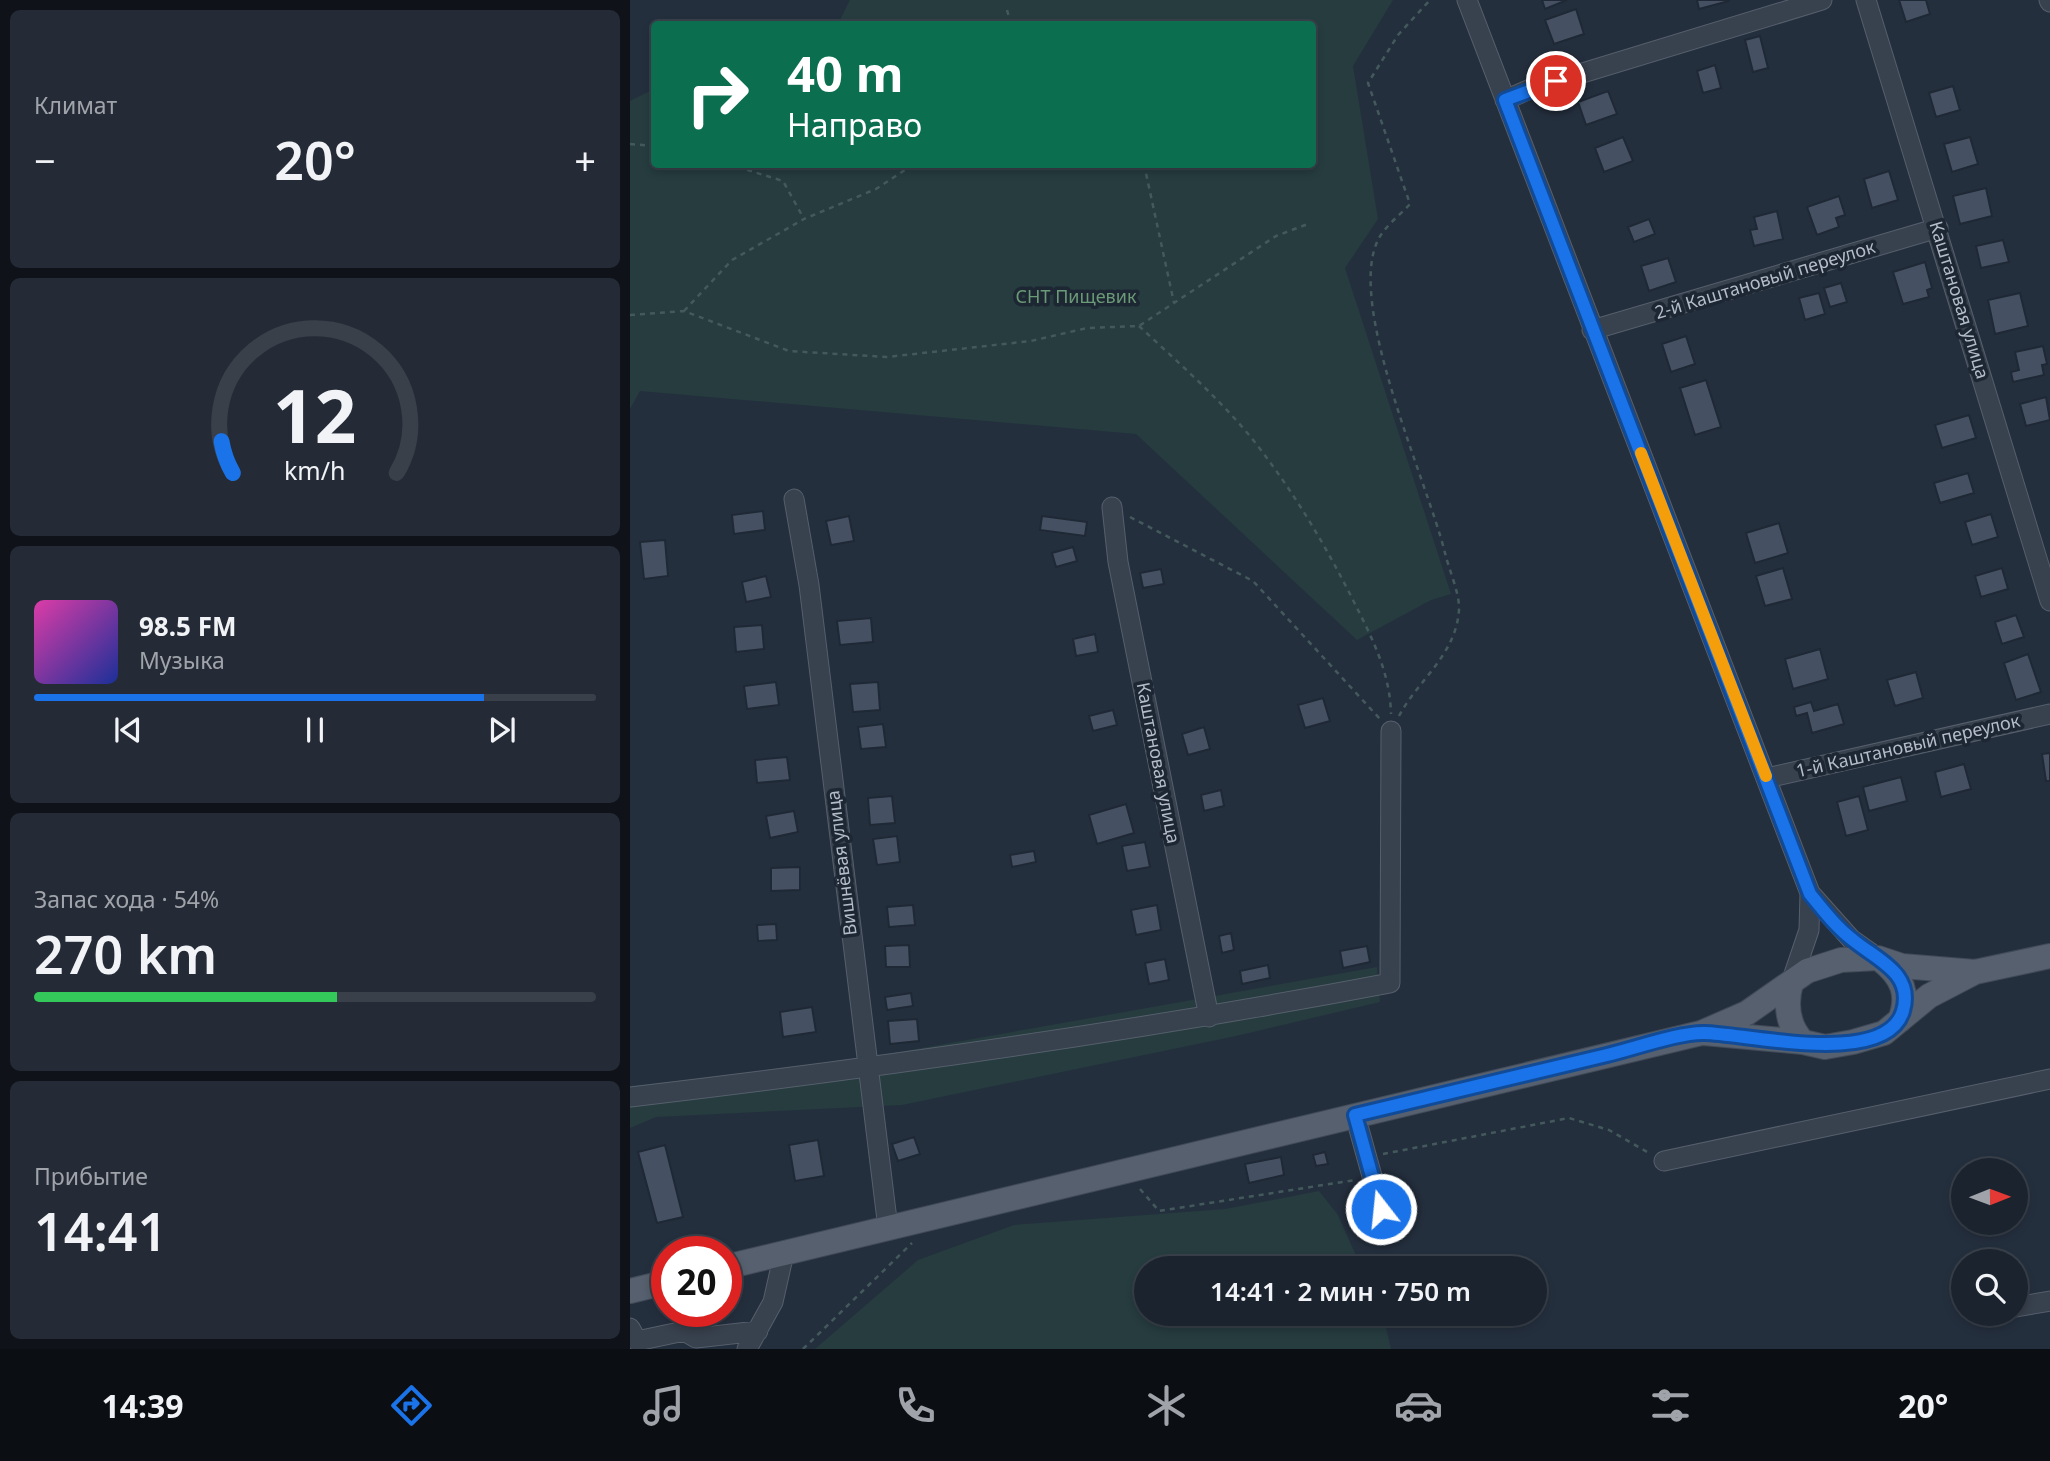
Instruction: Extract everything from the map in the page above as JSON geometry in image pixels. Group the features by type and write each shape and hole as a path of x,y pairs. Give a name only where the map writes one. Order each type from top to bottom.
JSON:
{"main road":[{"path":"1701,1033 1803,1042 1825,1047 1853,1042 1884,1033 1929,996 1975,972 2050,956"},
{"path":"742,1263 1701,1033 1747,1013 1807,971 1853,958 1878,958 1902,966 1975,972"},
{"path":"1878,958 1902,982 1905,998 1899,1020"},
{"path":"1791,984 1788,1003 1790,1022 1803,1042"},
{"path":"630,1291 651,1286"}],"street":[{"path":"1467,0 1810,894 1809,930 1791,984"},
{"path":"1505,100 1530,89 1822,0"},
{"name":"Каштановая улица","path":"1866,0 1938,228 2050,601"},
{"name":"2-й Каштановый переулок","path":"1592,330 1938,228"},
{"name":"Вишнёвая улица","path":"794,499 809,585 866,1069 888,1228"},
{"name":"Каштановая улица","path":"1112,507 1118,562 1209,1017"},
{"name":"1-й Каштановый переулок","path":"1767,778 2050,714"},
{"path":"630,1097 866,1069 1209,1017 1390,984 1391,731"},
{"path":"1810,894 1852,939 1878,958"},
{"path":"1664,1161 2050,1079"},
{"path":"1355,1115 1387,1230"},
{"path":"747,1349 773,1302 784,1253"},
{"path":"2028,1305 2050,1301"},
{"path":"684,1331 687,1327"},
{"path":"633,1335 684,1331 696,1338 758,1331"}],"path":[{"path":"1391,731 1405,706 1444,657 1459,610 1434,510 1384,364 1371,309 1369,274 1378,239 1410,204 1368,83 1398,34 1430,0"},
{"path":"1007,9 1010,21"},
{"path":"630,144 651,146"},
{"path":"742,168 783,181 804,219"},
{"path":"684,311 732,260 804,219 876,189 908,168"},
{"path":"1145,168 1174,303"},
{"path":"630,315 684,311 789,351 887,357 1031,341 1087,328 1139,326 1276,236 1308,224"},
{"path":"1139,326 1220,403 1268,459 1311,524 1380,653 1391,696 1391,731"},
{"path":"1112,507 1253,581 1391,731"},
{"path":"1137,1186 1159,1211 1356,1180 1370,1168 1374,1157 1569,1118 1609,1130 1664,1161"},
{"path":"803,1349 918,1237"}],"green space":[{"name":"СНТ Пищевик","path":"850,0 1393,0 1353,66 1378,219 1345,268 1451,594 1431,600 1357,640 1136,434 640,391 630,409 630,101 651,90 651,168 1316,168 1316,21 840,21"},
{"path":"1377,967 1380,1002 1236,1036 902,1105 656,1117 630,1128 630,1086 832,1064"},
{"path":"1319,1191 1338,1215 1356,1256 1134,1256 1134,1326 1386,1326 1391,1349 815,1349 918,1260 1014,1225 1225,1209"}],"building":[{"path":"1542,0 1567,0 1545,9"},
{"path":"1697,0 1729,0 1729,1 1699,9"},
{"path":"1899,0 1926,0 1930,14 1906,22"},
{"path":"1576,9 1584,34 1554,44 1545,20"},
{"path":"1760,36 1768,68 1753,72 1745,40"},
{"path":"1715,65 1721,88 1703,93 1697,71"},
{"path":"1953,86 1960,110 1936,117 1929,93"},
{"path":"1608,91 1617,114 1586,125 1578,102"},
{"path":"1623,137 1633,161 1604,172 1595,148"},
{"path":"1970,137 1978,164 1952,172 1944,144"},
{"path":"1889,171 1898,200 1872,208 1864,179"},
{"path":"1986,188 1992,216 1960,224 1953,196"},
{"path":"1839,196 1845,215 1836,218 1839,227 1817,235 1807,207"},
{"path":"1777,211 1783,239 1754,246 1750,230 1757,229 1754,217"},
{"path":"1649,219 1655,234 1634,242 1628,227"},
{"path":"2003,240 2009,262 1981,268 1976,246"},
{"path":"1668,258 1676,282 1649,291 1641,266"},
{"path":"1925,262 1932,288 1927,290 1929,297 1903,304 1893,272"},
{"path":"1841,283 1847,302 1830,307 1824,288"},
{"path":"1819,293 1825,314 1805,320 1799,298"},
{"path":"2020,293 2028,326 1995,334 1988,300"},
{"path":"1686,336 1695,364 1671,372 1662,344"},
{"path":"2043,346 2047,364 2042,365 2044,375 2013,382 2011,372 2019,370 2015,352"},
{"path":"1706,380 1721,427 1695,435 1680,388"},
{"path":"2046,397 2050,420 2026,426 2020,404"},
{"path":"1969,415 1976,438 1942,448 1935,425"},
{"path":"1968,473 1974,493 1940,503 1934,483"},
{"path":"763,511 765,530 734,534 732,515"},
{"path":"1991,514 1998,537 1972,545 1965,522"},
{"path":"849,516 854,541 831,545 826,521"},
{"path":"1042,516 1087,522 1085,536 1040,530"},
{"path":"1779,523 1788,553 1755,563 1746,533"},
{"path":"665,540 668,576 644,579 640,542"},
{"path":"1073,547 1077,561 1056,567 1052,553"},
{"path":"1783,568 1792,599 1765,606 1756,576"},
{"path":"2002,568 2008,589 1981,597 1975,576"},
{"path":"1161,569 1164,584 1143,588 1140,573"},
{"path":"766,576 771,597 746,602 742,582"},
{"path":"2016,615 2024,637 2002,644 1995,622"},
{"path":"871,618 873,642 840,645 837,621"},
{"path":"762,625 764,649 736,652 734,627"},
{"path":"1095,634 1098,652 1076,656 1073,639"},
{"path":"1820,649 1828,679 1793,689 1785,659"},
{"path":"2028,654 2041,692 2016,700 2004,663"},
{"path":"1916,672 1923,698 1895,706 1887,680"},
{"path":"776,682 779,705 747,709 744,686"},
{"path":"878,682 880,710 853,712 850,684"},
{"path":"1323,698 1330,721 1305,728 1298,705"},
{"path":"1811,702 1814,711 1838,704 1844,724 1812,733 1807,713 1796,716 1794,707"},
{"path":"1113,710 1117,725 1093,731 1089,716"},
{"path":"883,724 886,747 861,749 858,727"},
{"path":"1204,727 1210,749 1188,755 1182,734"},
{"path":"2050,753 2050,781 2046,781 2042,754"},
{"path":"787,757 790,780 757,783 755,760"},
{"path":"1964,764 1971,789 1941,797 1935,772"},
{"path":"1901,777 1907,801 1869,811 1863,787"},
{"path":"1221,790 1224,806 1204,811 1201,795"},
{"path":"892,796 895,823 870,825 868,798"},
{"path":"1859,796 1868,830 1846,836 1837,802"},
{"path":"1126,804 1134,833 1097,844 1089,815"},
{"path":"794,811 798,832 770,838 766,816"},
{"path":"897,836 900,862 877,865 873,839"},
{"path":"1145,842 1150,867 1127,871 1122,846"},
{"path":"1034,851 1036,862 1012,867 1010,855"},
{"path":"800,867 800,890 771,891 771,868"},
{"path":"913,905 915,925 889,927 887,907"},
{"path":"1157,905 1161,930 1136,935 1131,910"},
{"path":"776,924 777,940 758,941 757,925"},
{"path":"1231,933 1234,950 1222,953 1219,936"},
{"path":"909,945 910,967 886,967 885,946"},
{"path":"1367,946 1370,962 1343,968 1340,951"},
{"path":"1165,959 1169,980 1149,984 1145,963"},
{"path":"1268,965 1270,978 1242,984 1240,971"},
{"path":"911,993 913,1006 887,1010 885,997"},
{"path":"812,1007 816,1032 783,1037 780,1012"},
{"path":"917,1019 919,1041 890,1044 888,1021"},
{"path":"914,1137 920,1154 898,1161 892,1144"},
{"path":"818,1140 824,1176 795,1181 789,1145"},
{"path":"665,1145 683,1217 657,1223 638,1152"},
{"path":"1325,1152 1328,1164 1316,1166 1313,1155"},
{"path":"1281,1157 1284,1175 1249,1183 1245,1164"}],"slow traffic":[{"path":"1641,453 1766,776"}],"route":[{"path":"1381,1209 1355,1115 1701,1033 1803,1042 1825,1047 1853,1042 1875,1037 1895,1026 1902,1013 1905,998 1899,976 1831,920 1810,894 1592,330 1505,100 1556,81"}]}
